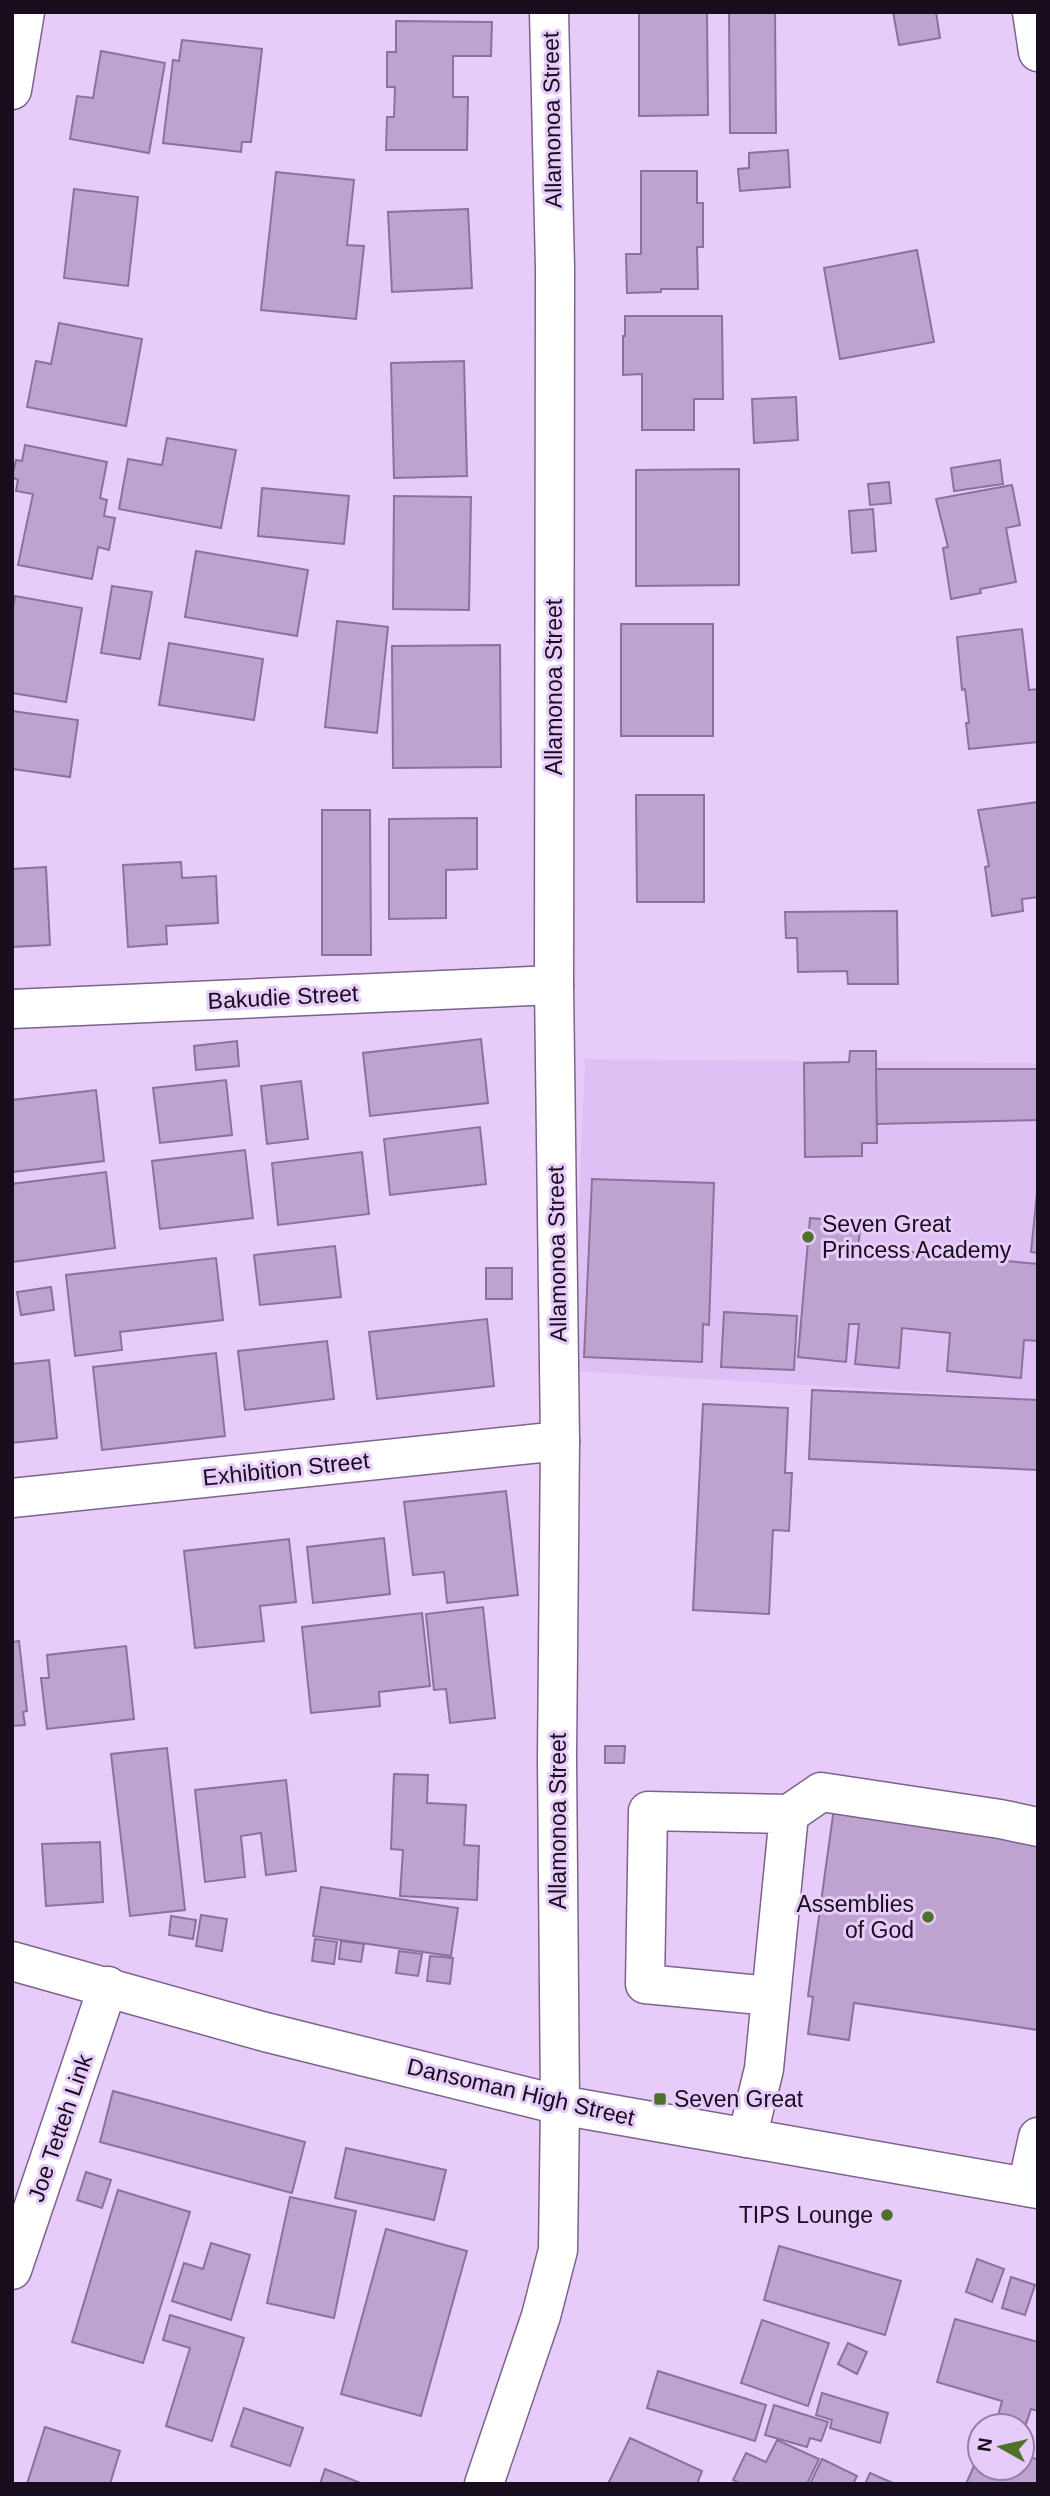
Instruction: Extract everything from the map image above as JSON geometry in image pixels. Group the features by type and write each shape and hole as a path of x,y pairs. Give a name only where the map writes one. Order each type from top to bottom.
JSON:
{"street":[{"path":"12,90 25,12"},
{"name":"Allamonoa Street","path":"484,2484 541,2316 558,2250 560,2105 557,1758 560,1441 554,985 555,268 549,12"},
{"path":"1032,12 1038,52"},
{"name":"Bakudie Street","path":"12,1009 554,985"},
{"name":"Exhibition Street","path":"12,1498 560,1441"},
{"path":"771,1996 645,1984 648,1811 789,1814 821,1792 1038,1827"},
{"path":"747,2138 764,2069 789,1814"},
{"name":"Dansoman High Street","path":"12,1961 265,2032 560,2105 1033,2188"},
{"name":"Joe Tetteh Link","path":"12,2270 108,1986"},
{"path":"1033,2188 1038,2137"}],"shaded area":[{"name":"Seven Great Princess Academy","path":"585,1059 1038,1063 1038,1399 572,1371"}],"building":[{"path":"639,12 707,12 708,115 639,116"},
{"path":"729,12 775,12 776,133 730,133"},
{"path":"893,12 936,12 940,38 899,45"},
{"path":"396,21 492,22 491,56 453,56 453,97 468,97 467,150 386,150 387,117 394,117 395,87 387,87 387,52 396,52"},
{"path":"182,40 262,49 251,142 242,142 241,152 163,143 173,60 179,61"},
{"path":"101,51 165,63 149,153 70,139 77,96 93,98"},
{"path":"788,150 790,187 740,191 738,169 749,168 749,153"},
{"path":"641,171 697,171 697,203 703,203 703,247 697,247 698,289 627,293 626,254 641,254"},
{"path":"276,172 354,180 347,245 364,246 356,319 261,310"},
{"path":"74,189 138,197 128,286 64,278"},
{"path":"468,209 472,288 392,292 388,212"},
{"path":"917,250 934,342 840,359 824,268"},
{"path":"625,316 722,316 723,399 694,399 694,430 642,430 642,374 623,375"},
{"path":"59,323 142,339 126,426 27,407 36,361 51,364"},
{"path":"464,361 467,476 394,478 391,363"},
{"path":"796,397 798,440 754,443 752,399"},
{"path":"167,438 236,450 221,528 119,509 128,459 162,465"},
{"path":"25,445 107,462 100,498 107,500 104,516 115,518 109,550 98,547 92,579 18,565 33,494 16,491 18,480 12,477 16,460 22,461"},
{"path":"1000,460 1003,484 954,491 951,468"},
{"path":"739,469 739,585 636,586 636,470"},
{"path":"889,482 891,503 870,505 868,484"},
{"path":"1012,485 1020,525 1006,528 1016,582 980,589 981,593 951,599 943,548 948,547 936,499"},
{"path":"262,488 349,496 344,544 258,536"},
{"path":"394,496 471,497 469,610 393,609"},
{"path":"873,509 876,551 852,553 849,511"},
{"path":"196,551 308,570 297,636 185,617"},
{"path":"112,586 152,592 140,659 101,653"},
{"path":"15,596 82,608 66,702 12,693 12,611"},
{"path":"337,621 388,627 377,733 325,727"},
{"path":"621,624 713,624 713,736 621,736"},
{"path":"1022,629 1029,690 1038,689 1038,742 969,749 966,723 969,723 965,689 962,690 957,637"},
{"path":"169,643 263,659 254,720 159,705"},
{"path":"500,645 501,767 393,768 392,646"},
{"path":"12,711 78,720 70,777 12,769"},
{"path":"636,795 704,795 704,902 637,902"},
{"path":"1038,802 1038,897 1022,899 1023,911 992,916 985,867 989,866 978,810"},
{"path":"322,810 370,810 371,955 322,955"},
{"path":"477,818 477,869 446,870 446,918 389,919 389,819"},
{"path":"181,862 182,878 216,876 218,923 166,926 167,944 128,947 123,865"},
{"path":"46,867 50,945 12,947 12,869"},
{"path":"897,911 898,984 848,984 847,971 798,972 797,938 786,938 785,912"},
{"path":"481,1039 488,1103 370,1116 363,1053"},
{"path":"237,1041 239,1066 196,1070 194,1046"},
{"path":"850,1051 876,1051 877,1143 862,1143 862,1156 805,1157 804,1063 849,1062"},
{"path":"876,1069 1038,1069 1038,1120 877,1124"},
{"path":"226,1080 232,1135 160,1143 153,1088"},
{"path":"301,1081 308,1139 267,1144 261,1086"},
{"path":"96,1090 104,1161 12,1172 12,1100"},
{"path":"480,1127 486,1184 390,1195 384,1139"},
{"path":"245,1150 253,1218 160,1229 152,1161"},
{"path":"362,1152 369,1214 278,1225 272,1163"},
{"path":"106,1172 115,1248 12,1262 12,1184"},
{"path":"592,1179 714,1183 709,1325 703,1324 702,1362 584,1357"},
{"path":"1038,1183 1038,1253 1031,1252"},
{"path":"810,1218 861,1222 858,1247 1038,1264 1038,1341 1024,1340 1021,1378 947,1371 950,1333 902,1328 899,1368 855,1364 859,1324 849,1324 846,1362 798,1357"},
{"path":"335,1246 341,1297 260,1305 254,1255"},
{"path":"216,1258 223,1320 120,1332 122,1350 75,1356 66,1275"},
{"path":"486,1268 512,1268 512,1299 486,1299"},
{"path":"51,1287 54,1310 21,1315 17,1292"},
{"path":"724,1312 797,1316 794,1370 721,1367"},
{"path":"487,1319 494,1386 377,1399 369,1332"},
{"path":"327,1341 334,1399 245,1410 238,1351"},
{"path":"216,1353 225,1436 102,1450 93,1367"},
{"path":"49,1360 57,1438 12,1443 12,1364"},
{"path":"812,1390 1038,1400 1038,1470 809,1459"},
{"path":"703,1404 788,1408 785,1473 792,1473 789,1531 773,1530 769,1614 693,1610"},
{"path":"506,1491 518,1595 447,1603 444,1572 413,1575 404,1502"},
{"path":"384,1538 390,1594 313,1603 307,1547"},
{"path":"289,1539 296,1602 260,1606 264,1641 195,1648 184,1551"},
{"path":"483,1607 495,1718 450,1723 446,1689 434,1690 426,1614"},
{"path":"422,1613 430,1686 379,1692 380,1706 311,1713 302,1627"},
{"path":"19,1641 27,1711 23,1712 25,1725 12,1726 12,1642"},
{"path":"126,1646 134,1719 47,1729 41,1678 49,1678 47,1655"},
{"path":"605,1746 625,1746 624,1763 605,1763"},
{"path":"167,1748 185,1910 130,1916 111,1754"},
{"path":"394,1774 428,1775 427,1803 466,1805 464,1845 479,1846 477,1900 400,1896 403,1850 391,1849"},
{"path":"286,1780 296,1871 266,1875 261,1833 241,1836 245,1877 205,1882 195,1790"},
{"name":"Assemblies of God","path":"834,1808 1038,1838 1038,2030 854,2003 849,2040 808,2034 813,1997 808,1996"},
{"path":"100,1842 103,1902 46,1906 42,1844"},
{"path":"321,1887 458,1908 451,1956 313,1936"},
{"path":"201,1915 227,1919 222,1951 196,1946"},
{"path":"171,1916 196,1920 193,1939 169,1935"},
{"path":"315,1939 337,1942 334,1964 312,1961"},
{"path":"341,1941 364,1944 361,1962 339,1959"},
{"path":"399,1951 422,1954 418,1976 396,1973"},
{"path":"430,1956 453,1958 450,1984 427,1981"},
{"path":"113,2091 305,2142 292,2193 100,2142"},
{"path":"346,2148 446,2170 434,2220 335,2198"},
{"path":"86,2172 111,2180 102,2208 77,2200"},
{"path":"118,2190 190,2212 143,2363 72,2342"},
{"path":"290,2197 356,2211 334,2318 267,2303"},
{"path":"386,2229 467,2251 421,2416 341,2394"},
{"path":"211,2243 250,2255 231,2320 172,2301 184,2263 203,2269"},
{"path":"779,2246 901,2281 885,2335 764,2300"},
{"path":"977,2259 1004,2269 992,2302 966,2292"},
{"path":"1011,2277 1035,2285 1025,2315 1002,2308"},
{"path":"170,2315 244,2338 212,2441 166,2426 190,2348 163,2340"},
{"path":"955,2319 1038,2342 1038,2411 1031,2409 1030,2412 999,2412 1002,2401 937,2382"},
{"path":"762,2320 829,2343 808,2406 741,2383"},
{"path":"848,2343 867,2352 857,2374 838,2364"},
{"path":"658,2371 766,2405 755,2441 647,2408"},
{"path":"822,2393 888,2413 880,2443 830,2428 832,2420 816,2415"},
{"path":"774,2405 828,2422 821,2441 810,2438 807,2447 765,2435"},
{"path":"244,2408 303,2428 290,2466 231,2446"},
{"path":"45,2427 120,2451 110,2484 27,2484"},
{"path":"630,2438 702,2471 697,2484 608,2484"},
{"path":"777,2440 819,2459 807,2484 742,2484 733,2480 746,2453 766,2462"},
{"path":"822,2459 857,2476 853,2484 810,2484"},
{"path":"1036,2459 1038,2460 1038,2484 966,2484 1036,2482"},
{"path":"325,2469 363,2484 320,2484"},
{"path":"870,2473 895,2484 865,2484"}],"place":[{"name":"Seven Great Princess Academy","path":"808,1237"},
{"name":"Assemblies of God","path":"928,1917"},
{"name":"Seven Great","path":"660,2099"},
{"name":"TIPS Lounge","path":"887,2215"}]}
